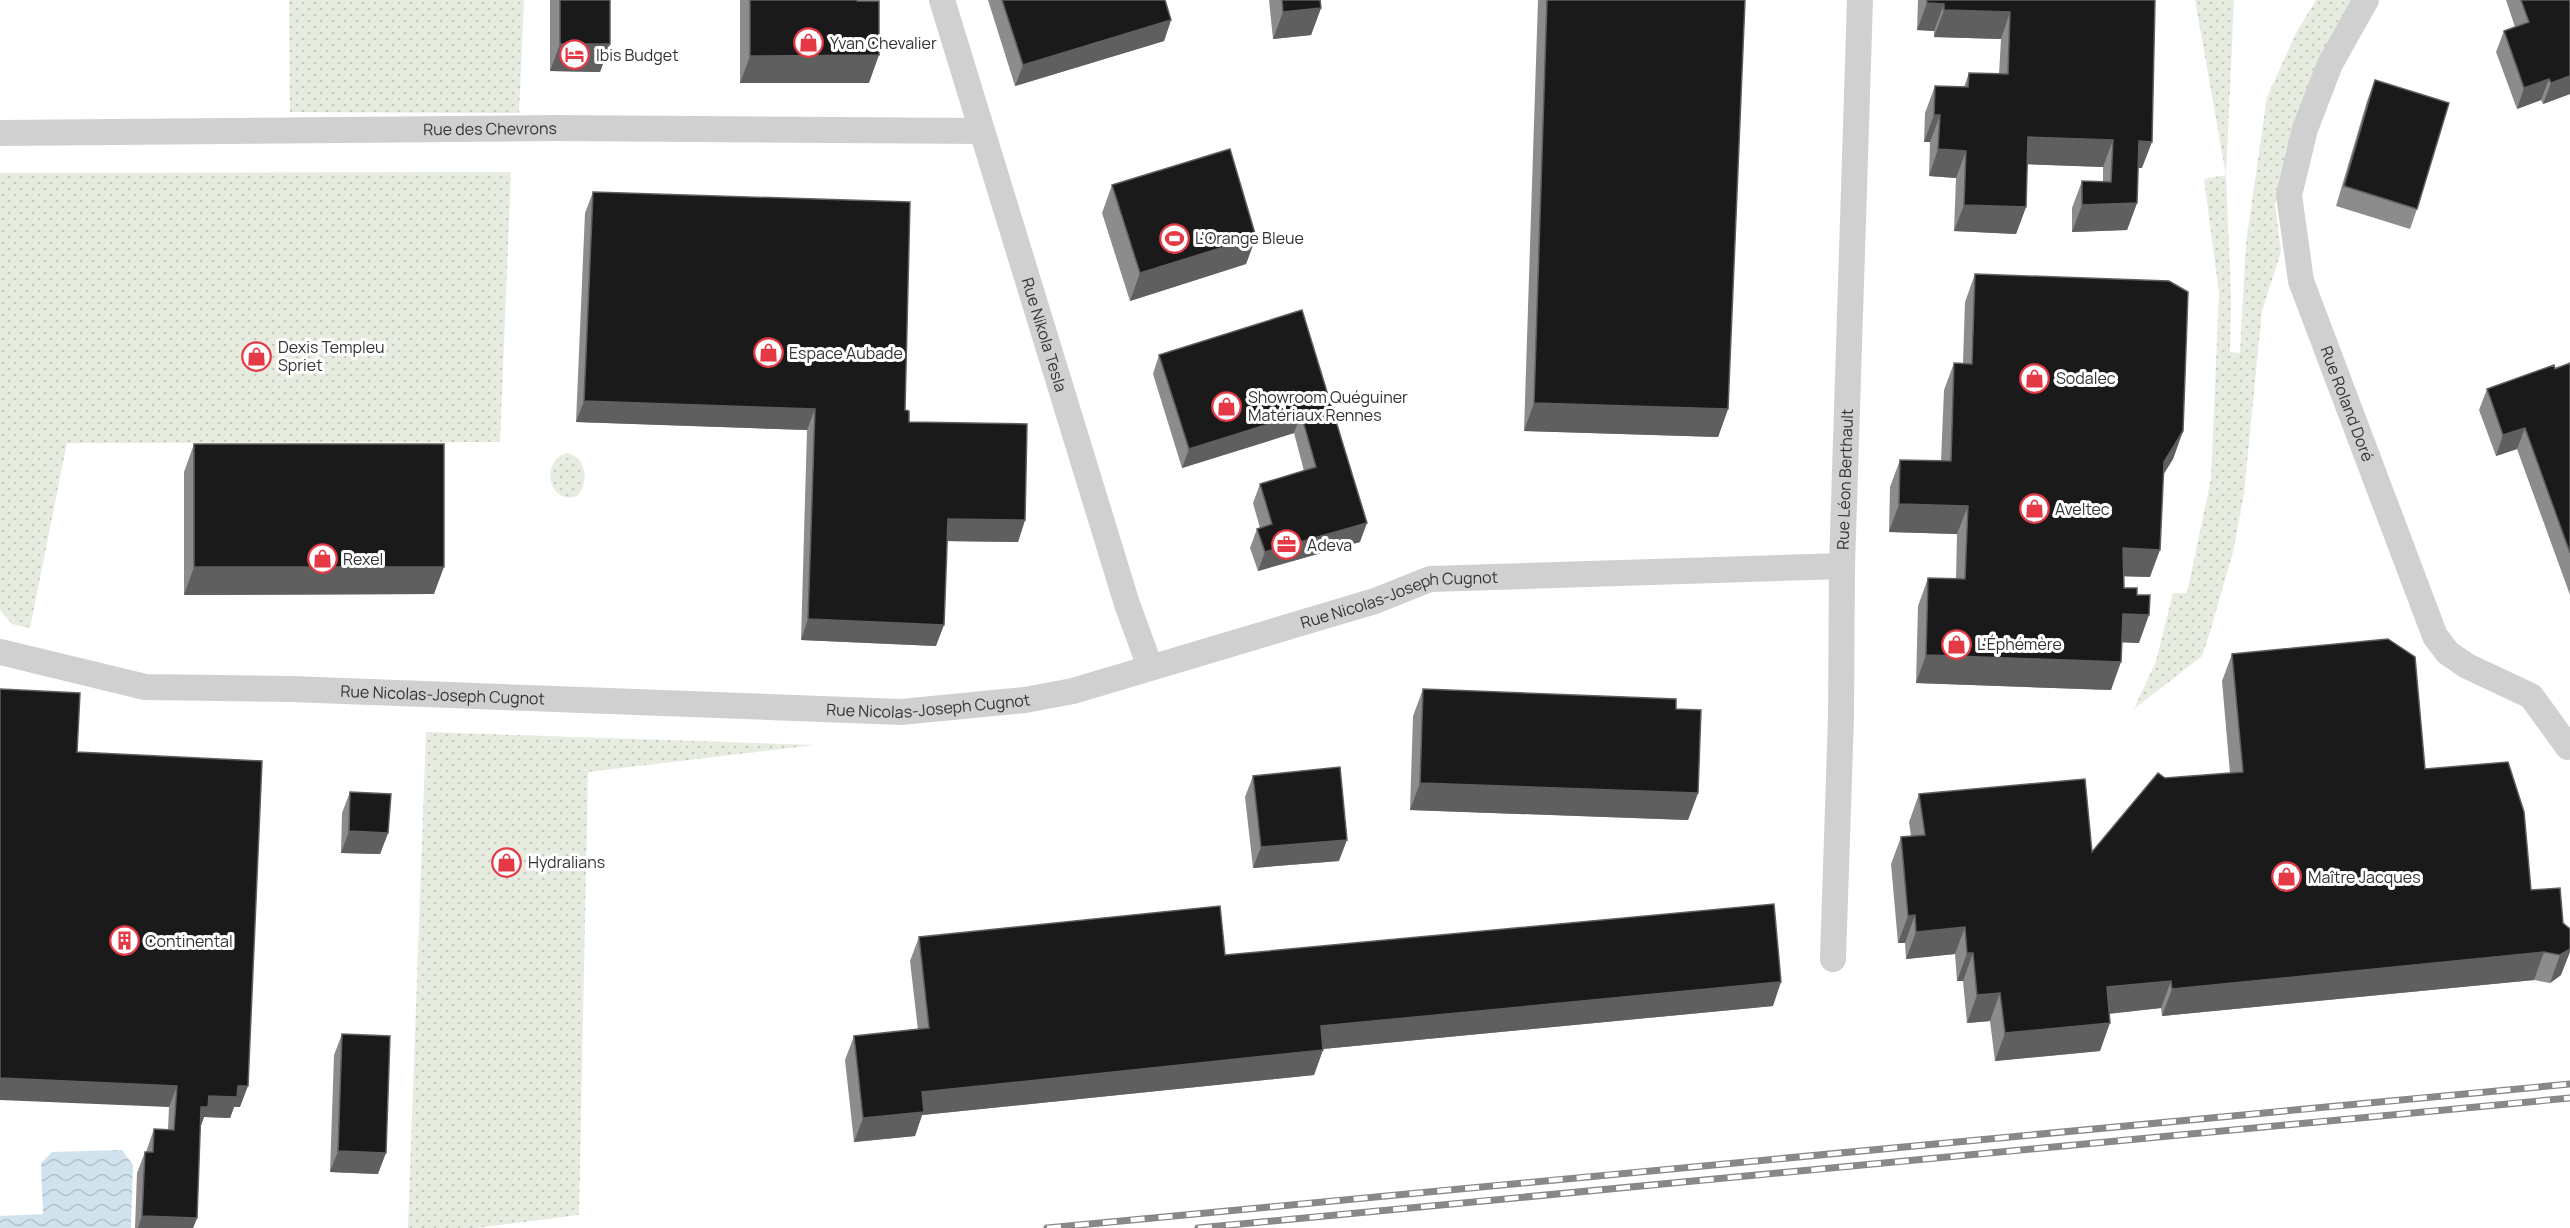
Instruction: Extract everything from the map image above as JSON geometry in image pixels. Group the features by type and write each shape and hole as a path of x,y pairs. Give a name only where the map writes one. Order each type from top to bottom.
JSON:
{"street":[{"name":"Rue Nikola Tesla","path":"942,0 1127,604 1150,667"},
{"name":"Rue Léon Berthault","path":"1833,959 1841,716 1842,566 1860,0"},
{"name":"Rue Roland Doré","path":"2366,0 2326,75 2305,129 2289,195 2301,281 2435,636 2448,653 2467,666 2531,696 2568,747 2570,746"},
{"name":"Rue des Chevrons","path":"0,133 555,128 981,131"},
{"name":"Rue Nicolas-Joseph Cugnot","path":"0,652 145,687 291,689 901,712 1025,700 1073,691 1375,601 1430,579 1842,566"}],"shaded area":[{"path":"289,0 524,0 519,113 290,112"},
{"path":"2195,0 2234,0 2226,175"},
{"path":"2316,0 2353,0 2307,90 2275,205 2281,252 2262,311 2244,493 2233,552 2210,632 2202,656 2134,709 2156,661 2173,593 2187,593 2211,479 2219,293 2204,179 2226,175 2231,297 2230,352 2240,353 2246,243 2267,97 2296,33"},
{"path":"511,172 500,442 67,443 30,628 12,624 0,610 0,173"},
{"path":"568,453 579,460 584,478 581,491 577,496 567,497 559,494 553,488 551,471 559,456"},
{"path":"426,732 815,745 588,772 579,1215 476,1228 408,1228"}],"water":[{"path":"122,1150 133,1165 131,1228 0,1228 0,1216 43,1214 41,1163 52,1152"}],"building":[{"path":"560,0 610,0 610,44 560,44"},
{"path":"750,0 879,1 879,55 750,56"},
{"path":"1002,0 1165,0 1171,20 1023,65"},
{"path":"1282,0 1320,0 1321,8 1283,12"},
{"path":"1547,0 1745,0 1728,409 1534,403"},
{"path":"1927,0 2155,0 2152,142 2139,141 2137,203 2082,205 2082,181 2111,182 2113,140 2028,137 2026,207 1964,205 1966,151 1938,149 1940,115 1934,115 1935,86 1968,87 1969,73 2008,74 2010,12 1944,10 1944,4 1927,3"},
{"path":"2521,0 2570,0 2570,76 2551,83 2549,79 2524,88 2504,31 2529,22"},
{"path":"2375,80 2449,103 2417,209 2344,186"},
{"name":"L'Orange Bleue","path":"1230,149 1256,237 1140,273 1112,185"},
{"path":"593,192 910,202 905,410 909,411 909,422 1027,424 1025,520 948,519 944,625 808,619 815,409 584,401"},
{"path":"1975,274 2169,281 2188,292 2183,431 2164,462 2160,550 2123,548 2124,588 2137,588 2137,595 2150,595 2149,615 2123,614 2121,662 1926,655 1928,578 1965,579 1968,506 1899,504 1900,460 1951,461 1954,363 1972,364"},
{"path":"1302,310 1367,523 1265,552 1257,529 1272,524 1260,484 1316,467 1301,414 1189,449 1159,355"},
{"path":"2570,363 2570,553 2525,428 2503,435 2487,389 2554,365 2555,369"},
{"path":"194,444 444,444 444,567 194,567"},
{"path":"2388,639 2415,657 2425,769 2508,762 2524,812 2531,890 2560,888 2563,923 2570,929 2570,949 2560,955 2544,952 2172,989 2171,981 2107,987 2110,1023 2005,1033 2000,993 1977,995 1973,953 1967,953 1965,927 1916,932 1915,915 1908,916 1901,837 1925,835 1919,794 2085,779 2092,852 2158,773 2165,778 2243,772 2232,654"},
{"name":"Continental","path":"0,689 80,693 77,752 262,761 248,1086 238,1086 237,1097 209,1096 208,1107 201,1107 197,1218 142,1216 145,1152 153,1152 154,1129 174,1130 177,1086 0,1078"},
{"path":"1423,689 1676,699 1676,709 1701,710 1698,793 1420,783"},
{"path":"1340,767 1347,840 1261,847 1253,776"},
{"path":"350,792 391,794 388,833 349,831"},
{"path":"1774,904 1781,982 1321,1026 1323,1050 922,1092 924,1112 863,1118 854,1036 929,1028 919,937 1220,906 1225,955"},
{"path":"342,1034 390,1036 386,1153 338,1151"}],"railway":[{"path":"1047,1228 2570,1084"},
{"path":"1198,1228 2570,1098"}],"place":[{"name":"Yvan Chevalier","path":"809,43"},
{"name":"Ibis Budget","path":"575,55"},
{"name":"L'Orange Bleue","path":"1174,238"},
{"name":"Espace Aubade","path":"768,353"},
{"name":"Dexis Templeu Spriet","path":"257,356"},
{"name":"Sodalec","path":"2035,378"},
{"name":"Showroom Quéguiner Matériaux Rennes","path":"1227,406"},
{"name":"Aveltec","path":"2034,509"},
{"name":"Adeva","path":"1286,545"},
{"name":"Rexel","path":"322,559"},
{"name":"L'Éphémère","path":"1956,644"},
{"name":"Hydralians","path":"507,862"},
{"name":"Maître Jacques","path":"2287,877"},
{"name":"Continental","path":"124,941"}]}
